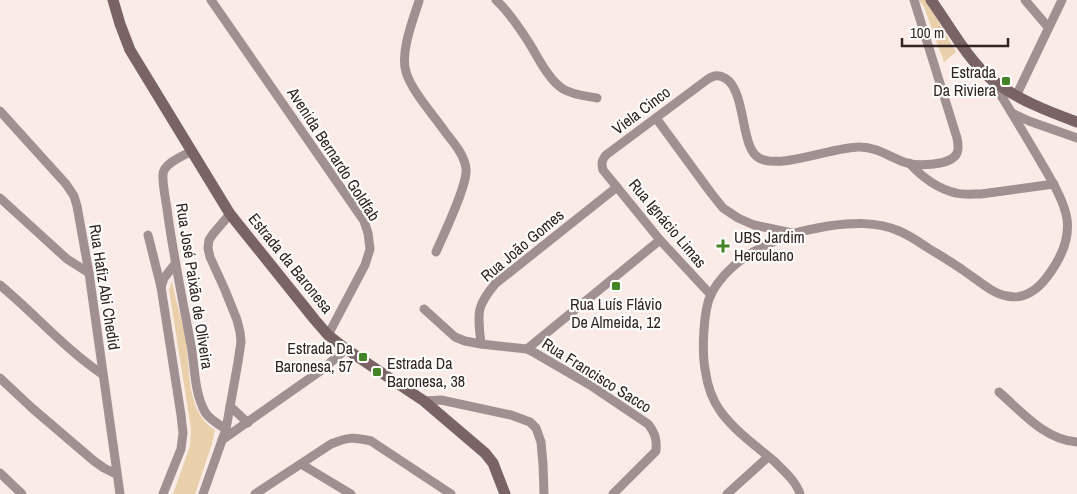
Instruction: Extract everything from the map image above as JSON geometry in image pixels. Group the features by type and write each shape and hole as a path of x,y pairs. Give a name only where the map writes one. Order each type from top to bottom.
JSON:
{"main road":[{"name":"Estrada da Baronesa","path":"113,0 130,50 230,214 287,286 328,334 346,349 424,401 485,452 492,463 503,492"},
{"path":"931,0 967,52 991,79 1016,96 1077,122"}],"street":[{"name":"Avenida Bernardo Goldfab","path":"212,0 364,221 370,249 366,265 328,334"},
{"path":"421,0 408,34 404,53 405,71 413,88 458,148 467,170 464,184 436,252"},
{"path":"496,0 504,7 543,66 562,88 573,93 597,98"},
{"path":"909,163 942,163 952,159 957,154 958,146 914,0"},
{"path":"1025,0 1048,27"},
{"path":"1016,96 1062,0"},
{"name":"Viela Cinco","path":"603,170 602,160 606,155 708,79 720,76 726,78 734,86 740,102 748,142 753,153 758,158 768,161 784,160 811,157 859,147 880,151 909,163"},
{"path":"800,494 786,474 720,412 710,390 704,368 704,316 711,295 723,276 738,262 760,247 792,233 858,223 878,224 899,231 916,240 990,289 1008,296 1019,296 1032,292 1042,284 1053,269 1065,247 1067,218 1054,184 991,79"},
{"name":"Rua Hafiz Abi Chedid","path":"0,110 66,184 74,196 89,273 120,494"},
{"path":"1012,112 1029,121 1077,138"},
{"path":"656,118 723,208 738,218 754,225 792,233"},
{"name":"Rua José Paixão de Oliveira","path":"192,151 169,164 164,169 163,175 175,264 200,399 206,413 214,422 226,429"},
{"path":"909,163 934,184 956,193 981,194 1054,184"},
{"name":"Rua Ignácio Limas","path":"603,170 660,240 711,295"},
{"name":"Rua João Gomes","path":"481,344 479,310 484,297 495,284 617,187"},
{"path":"0,198 67,260 89,273"},
{"path":"203,494 226,429 240,342 240,332 208,248 209,240 230,214"},
{"path":"148,234 161,287 183,434 180,449 163,494"},
{"path":"527,349 660,240"},
{"path":"161,287 164,278 175,264"},
{"path":"0,285 84,362 102,374"},
{"name":"Rua Francisco Sacco","path":"424,309 455,338 481,344 527,349 590,385 648,424 655,432 656,450 613,494"},
{"path":"222,440 323,369 346,349"},
{"path":"0,378 94,461 116,474"},
{"path":"999,392 1042,429 1068,441 1077,442"},
{"path":"424,401 441,400 511,415 530,422 536,428 541,442 544,494"},
{"path":"230,406 248,423"},
{"path":"256,494 331,444 344,438 371,441 451,494"},
{"path":"727,494 768,457"},
{"path":"301,464 348,493"},
{"path":"0,473 22,494"}],"shaded area":[{"path":"919,0 926,0 956,52 944,62 924,7"},
{"path":"172,281 185,334 193,399 205,422 215,430 195,494 173,494 190,446 191,429 169,290"}],"place":[{"name":"Estrada Da Riviera","path":"1006,81"},
{"name":"UBS Jardim Herculano","path":"723,246"},
{"name":"Rua Luís Flávio De Almeida, 12","path":"616,286"},
{"name":"Estrada Da Baronesa, 57","path":"363,357"},
{"name":"Estrada Da Baronesa, 38","path":"377,372"}]}
